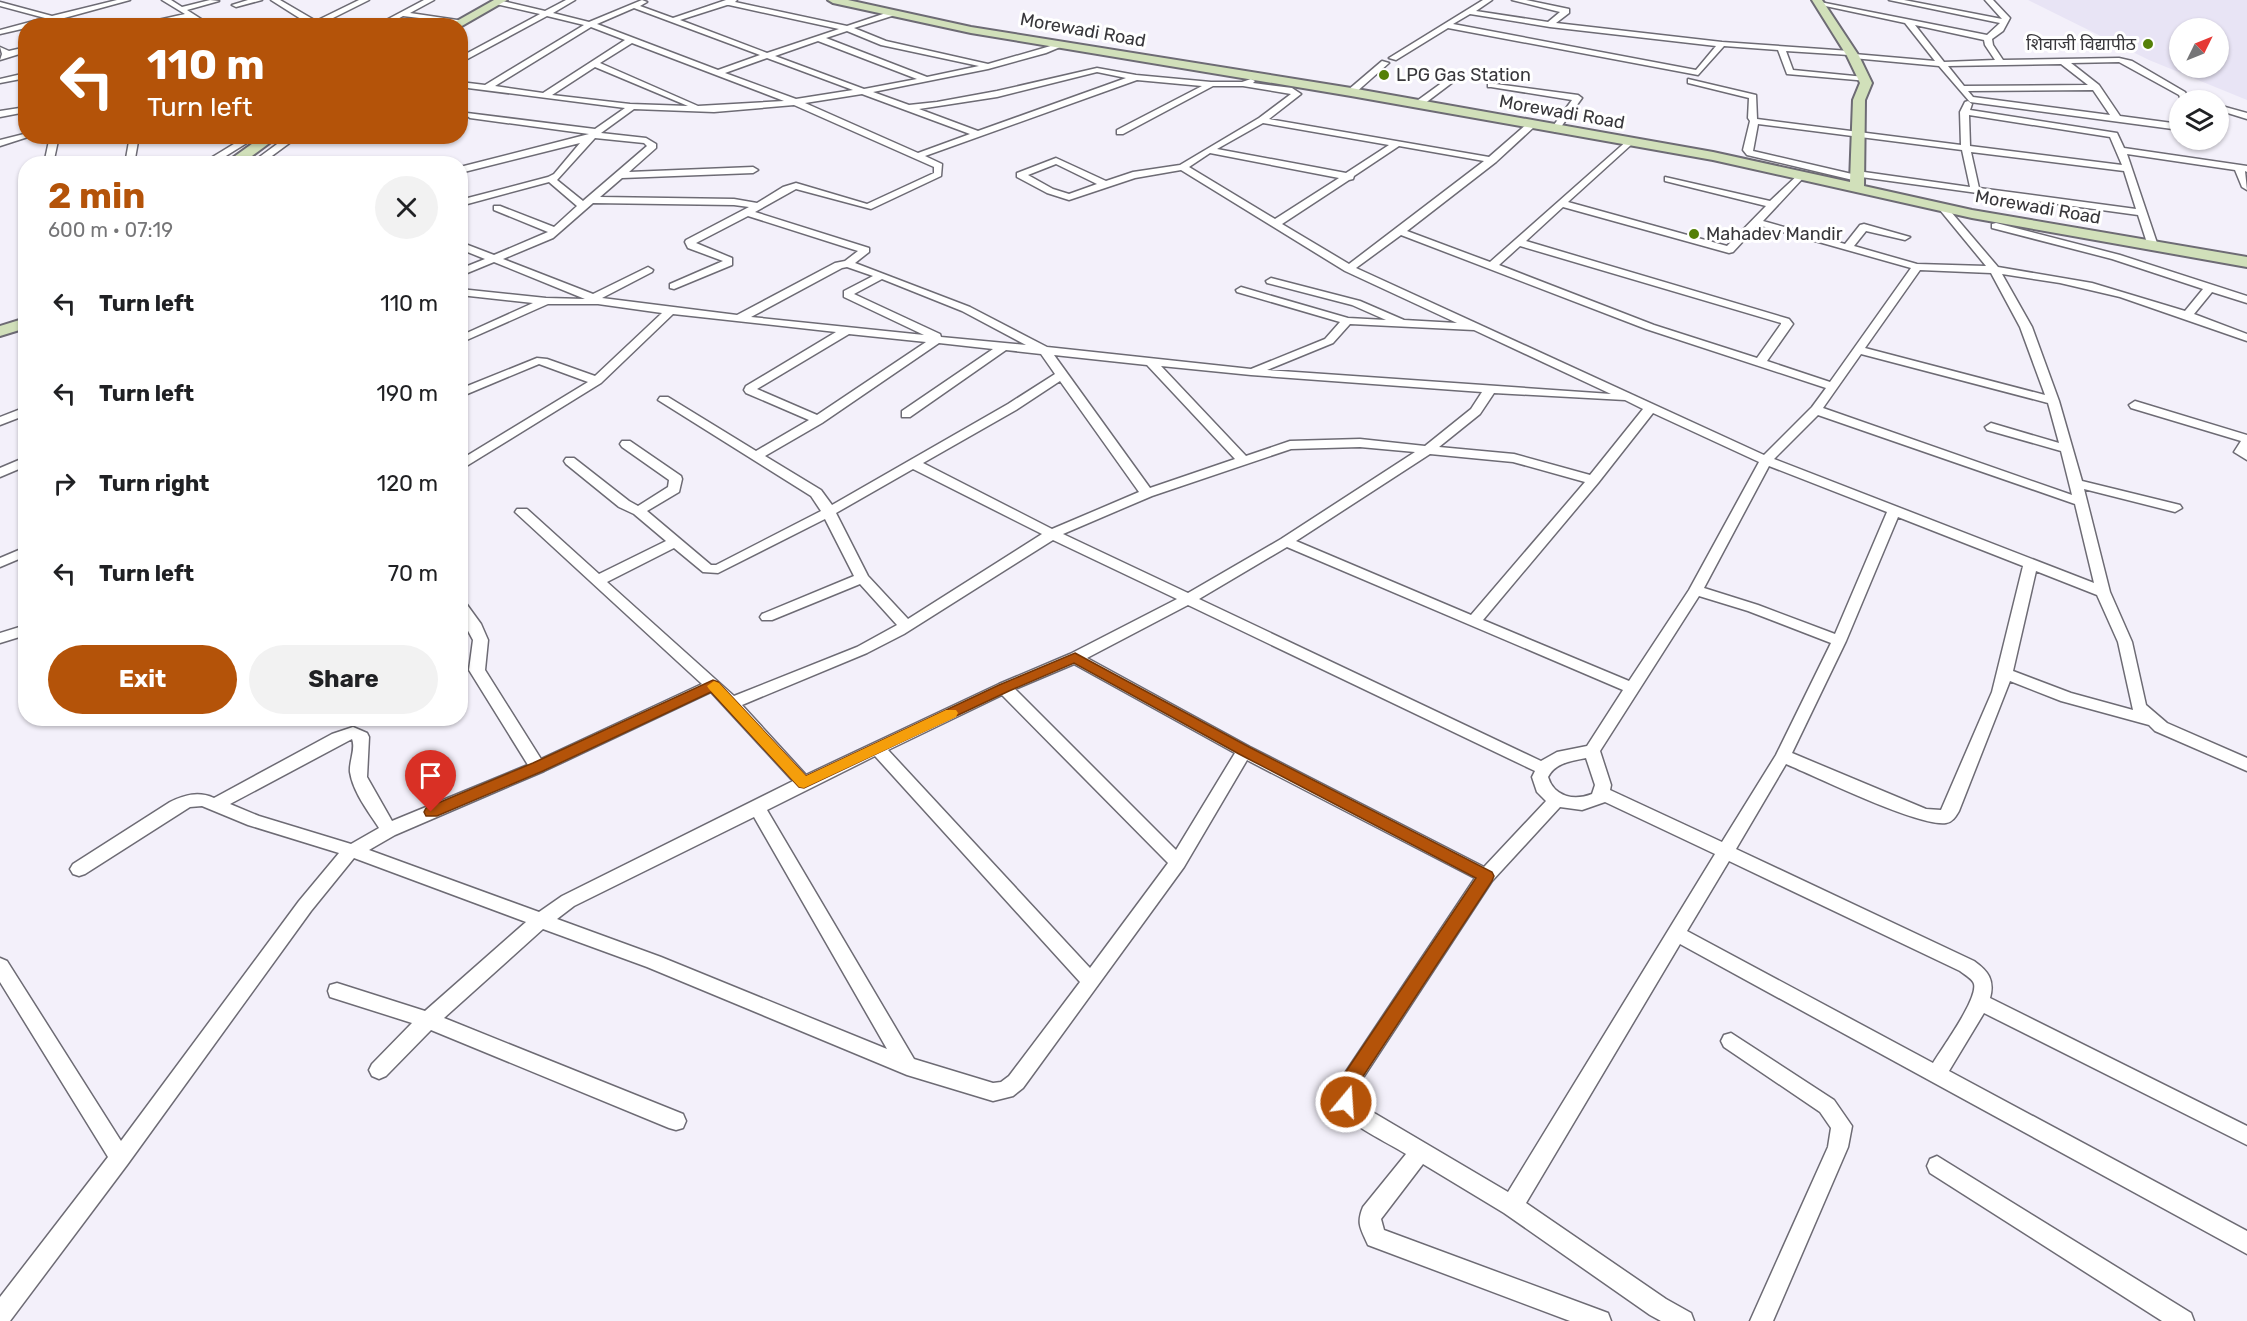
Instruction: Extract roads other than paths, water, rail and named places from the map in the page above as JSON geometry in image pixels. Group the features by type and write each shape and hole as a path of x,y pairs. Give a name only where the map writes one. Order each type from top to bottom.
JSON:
{"main road":[{"name":"Morewadi Road","path":"833,0 971,30 1159,61 1251,82 1351,92 1713,156 1801,175 1857,180 1943,208 2247,262"},
{"path":"466,18 500,1"},
{"path":"1819,2 1866,83 1859,100 1857,180"},
{"path":"243,156 261,144"},
{"path":"0,330 18,325"}],"street":[{"path":"95,0 106,5"},
{"path":"0,4 54,18 126,0"},
{"path":"166,0 197,18"},
{"path":"236,5 258,0"},
{"path":"275,0 305,18"},
{"path":"394,18 429,0"},
{"path":"468,57 571,0"},
{"path":"486,88 590,24 649,0"},
{"path":"1351,92 1389,60 1488,0"},
{"path":"1516,0 1566,11 1550,25"},
{"path":"1893,0 2002,21"},
{"path":"1935,0 1943,10"},
{"path":"1819,2 1988,38 2000,29 2002,21 2006,18 1989,0"},
{"path":"181,9 215,1"},
{"path":"329,18 359,1"},
{"path":"500,1 590,24 795,102 939,166 938,174 873,206 864,206 796,186 786,189 747,213 690,242 692,246 723,257 728,260 728,263 674,286"},
{"path":"674,20 732,1"},
{"path":"732,1 729,3 846,28 884,43 991,67"},
{"path":"634,6 978,134"},
{"path":"716,73 892,12"},
{"path":"1470,12 1550,25 1722,44 1941,64 2124,61 2173,90"},
{"path":"402,14 426,18"},
{"path":"179,18 192,15"},
{"path":"1907,21 1970,99 2169,126"},
{"path":"0,24 18,26"},
{"path":"1445,25 1698,73"},
{"path":"0,32 18,27"},
{"path":"818,38 927,79"},
{"path":"1988,38 1989,45 2001,63"},
{"path":"546,95 632,40"},
{"path":"1722,44 1690,82 1753,97 1752,118 1754,121 1748,150 1750,153 1857,180 1975,189 2142,213"},
{"path":"468,85 633,106 701,109 795,102 862,91 991,67 1034,56 1061,45"},
{"path":"1781,48 1789,71 1793,73 1865,79"},
{"path":"3,53 18,50"},
{"path":"2064,62 2096,87 2116,119"},
{"path":"595,64 701,109"},
{"path":"906,107 937,105 997,94 1096,70 1151,79 1210,84 1251,82 1297,94 1262,120 1208,150 1183,167 1133,175 1069,197 1050,191 1020,175 1056,161 1105,184"},
{"path":"1417,105 1457,76"},
{"path":"0,81 18,77"},
{"path":"918,156 1136,77"},
{"path":"1120,132 1210,84"},
{"path":"1491,86 1578,98 1555,129"},
{"path":"1963,89 2096,87"},
{"path":"1970,99 1964,112 1966,148 1975,189"},
{"path":"468,201 557,176 593,135 633,106"},
{"path":"2229,110 2247,116"},
{"path":"0,114 18,111"},
{"path":"1964,112 2114,135 2153,246"},
{"path":"468,270 540,240 555,231 651,150 652,144 646,141 593,135 470,115"},
{"path":"1262,120 1493,160"},
{"path":"1754,121 2128,170"},
{"path":"1349,269 1402,232 1493,160 1531,125"},
{"path":"468,169 593,135"},
{"path":"0,143 18,138"},
{"path":"1492,266 1629,142"},
{"path":"1275,224 1350,177 1398,143"},
{"path":"219,156 240,144"},
{"path":"266,156 283,144"},
{"path":"1208,150 1350,177"},
{"path":"2121,150 2242,168 2247,187"},
{"path":"1183,167 1349,269 1479,327 1630,399 1766,460 2103,592"},
{"path":"621,176 753,170"},
{"path":"1561,203 1729,250 1801,175"},
{"path":"551,179 588,204 734,202 758,206"},
{"path":"1668,179 1773,205"},
{"path":"496,208 555,231"},
{"path":"1943,208 1995,270 2026,327 2053,401 2103,592 2125,642 2139,707 2151,720"},
{"path":"747,213 866,250 848,264"},
{"path":"1757,222 1917,267 1995,270 2081,284 2188,315 2247,338"},
{"path":"1996,226 2116,257 2247,300"},
{"path":"1848,247 1864,227 1905,237"},
{"path":"1402,232 1650,327 1831,386"},
{"path":"1519,242 1785,321 1787,324 1759,364"},
{"path":"468,248 598,300"},
{"path":"739,319 839,265 848,264 882,275 966,309 1045,351 1147,493"},
{"path":"1592,751 1696,590 1766,460 1816,410 1917,267"},
{"path":"598,300 648,270"},
{"path":"882,275 848,293 848,296 942,341"},
{"path":"1270,281 1356,303 1407,325"},
{"path":"2188,315 2210,287"},
{"path":"1241,291 1347,321 1479,327"},
{"path":"468,294 546,301 598,300 669,312 1251,372 1630,399"},
{"path":"468,335 546,301"},
{"path":"468,461 597,381 669,312"},
{"path":"1251,372 1329,341 1347,321"},
{"path":"818,420 750,390 752,386 846,331"},
{"path":"755,457 942,341"},
{"path":"906,414 1003,347"},
{"path":"1858,350 2053,401"},
{"path":"1149,360 1244,461"},
{"path":"468,391 537,361 543,361 597,381"},
{"path":"570,461 624,504 639,511 674,543 708,569 718,569 827,513 914,464 1012,407 1063,374"},
{"path":"379,1070 428,1020 542,919 592,887 877,748 1004,688 1075,658 1188,599 1286,542 1427,450 1476,411 1490,389"},
{"path":"664,400 816,493 823,501 827,513 862,578 906,626"},
{"path":"2135,405 2247,440 2240,452 2247,456"},
{"path":"1474,621 1593,480 1650,408"},
{"path":"1816,410 2081,502"},
{"path":"0,421 18,414"},
{"path":"1991,427 2066,449"},
{"path":"732,703 862,650 906,626 1052,534 1147,493 1290,445 1360,443 1514,458 1593,480"},
{"path":"626,444 676,479 674,489 639,511"},
{"path":"914,464 1052,534 1542,768"},
{"path":"0,473 18,465"},
{"path":"2076,483 2175,508"},
{"path":"1512,1206 1783,756 1839,641 1894,511"},
{"path":"522,512 652,633 732,703 804,783"},
{"path":"1286,542 1632,688"},
{"path":"597,581 674,543"},
{"path":"0,564 18,555"},
{"path":"1783,756 1924,815 1945,817 1951,811 1960,792 2006,674 2030,565"},
{"path":"767,616 862,578"},
{"path":"1696,590 1753,608 1839,641"},
{"path":"468,617 478,631 481,642 476,661 477,670 538,767"},
{"path":"0,638 18,632"},
{"path":"1075,658 1244,751 1486,876"},
{"path":"2006,674 2066,697 2151,720 2247,765"},
{"path":"0,1315 120,1158 311,898 353,850 389,830 538,767 713,685"},
{"path":"1004,688 1178,862"},
{"path":"217,804 338,738 353,734 361,737 363,743 358,764 359,779 389,830"},
{"path":"877,748 1091,982"},
{"path":"79,868 176,806 188,801 203,800 254,821 353,850 445,886 542,919 654,962 907,1066 993,1092 1006,1090 1016,1082 1091,982 1178,862 1244,751"},
{"path":"1592,751 1603,785 1599,798 1587,804 1568,804 1548,794 1540,783 1542,768 1556,758 1570,753 1592,751"},
{"path":"1602,793 1967,966 1978,975 1984,985 1980,1002 1937,1074"},
{"path":"1557,800 1486,876 1345,1088 1346,1102 1357,1113 1512,1206 1658,1307 1683,1321"},
{"path":"758,808 907,1066"},
{"path":"1676,933 2247,1244"},
{"path":"0,966 120,1158"},
{"path":"338,991 428,1020 676,1121"},
{"path":"1980,1002 2247,1136"},
{"path":"1731,1041 1827,1106 1842,1126 1838,1147 1761,1321"},
{"path":"1421,1151 1371,1215 1369,1222 1376,1238 1600,1321"},
{"path":"1936,1166 2183,1321"}],"place":[{"name":"शिवाजी विद्यापीठ","path":"2148,44"},
{"name":"LPG Gas Station","path":"1384,75"},
{"name":"Mahadev Mandir","path":"1694,234"}]}
